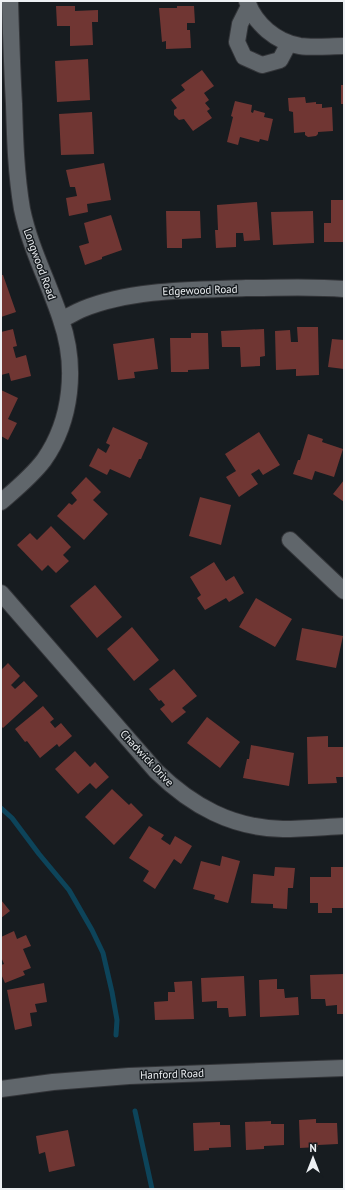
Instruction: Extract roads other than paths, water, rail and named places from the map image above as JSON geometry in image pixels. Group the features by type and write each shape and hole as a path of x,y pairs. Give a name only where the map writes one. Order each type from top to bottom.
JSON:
{"street":[{"name":"Longwood Road","path":"1,502 30,476 44,459 55,440 65,415 70,383 69,354 66,336 29,238 18,187 10,1"},
{"path":"248,4 254,16 269,32 289,43 300,46 344,46"},
{"path":"248,4 240,24 237,42 244,57 262,65 280,60 289,43"},
{"name":"Edgewood Road","path":"61,320 85,308 116,299 151,293 194,290 321,287 344,288"},
{"path":"290,540 344,591"},
{"name":"Chadwick Drive","path":"1,593 156,771 182,794 213,812 247,824 283,828 344,826"},
{"name":"Hanford Road","path":"1,1088 130,1076 344,1068"}],"waterway":[{"path":"1,808 12,818 69,890 92,930 103,953 112,992 117,1020 116,1035"},
{"path":"135,1111 152,1189"}]}
